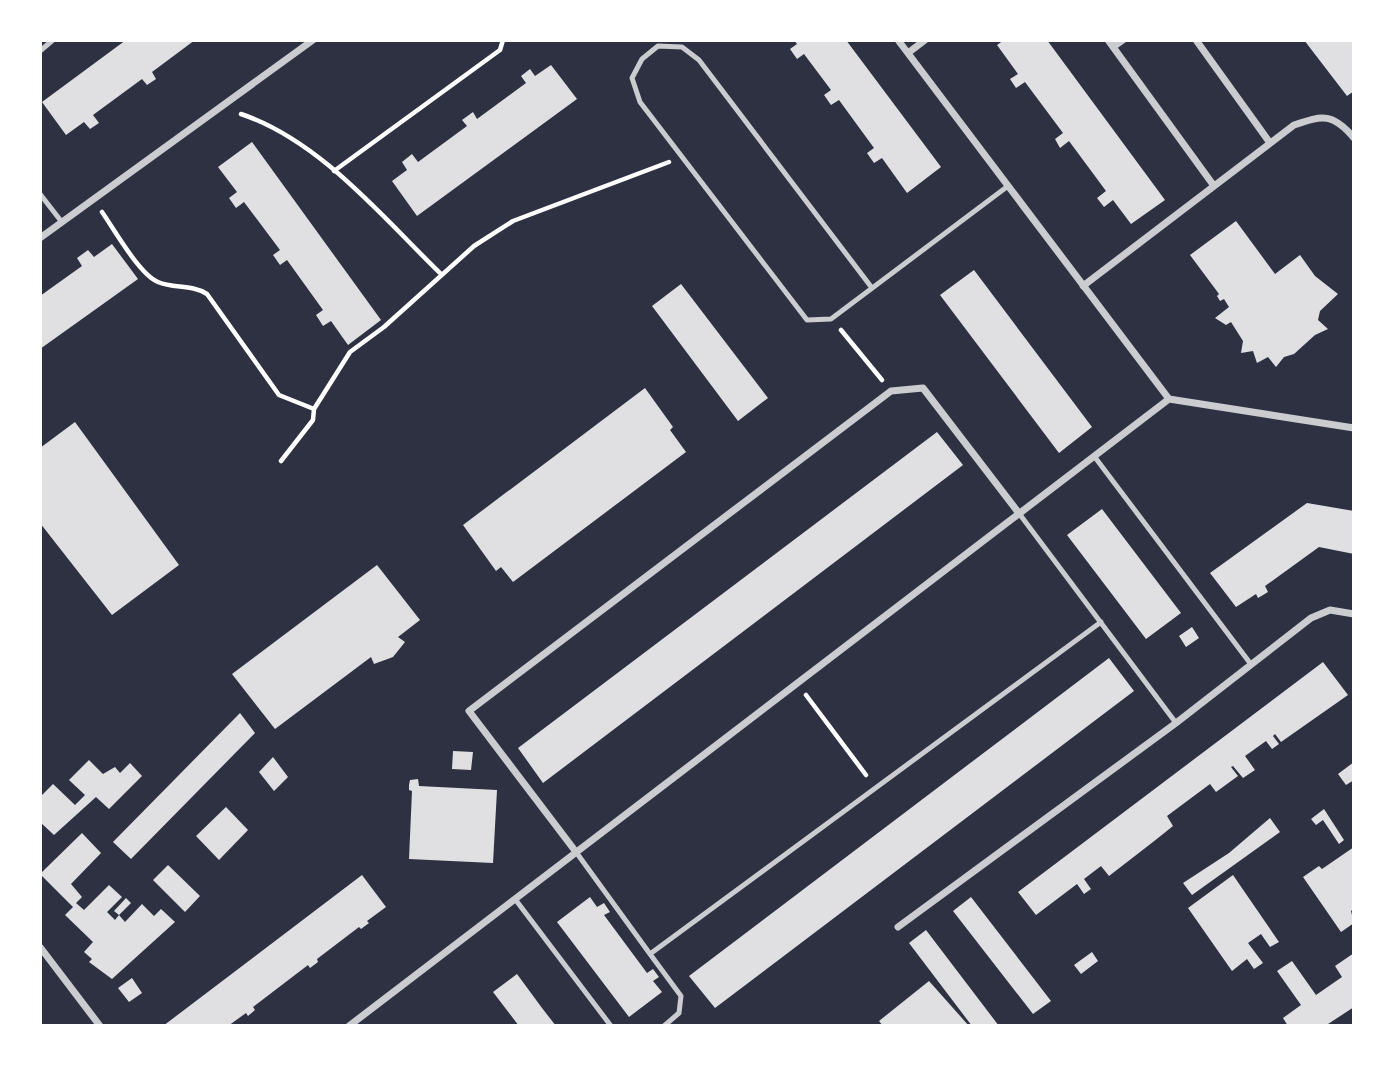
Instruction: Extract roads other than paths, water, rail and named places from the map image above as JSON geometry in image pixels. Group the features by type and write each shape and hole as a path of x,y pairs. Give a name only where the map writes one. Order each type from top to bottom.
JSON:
{"street":[{"path":"40,238 313,40"},
{"path":"898,40 1169,399 1354,428"},
{"path":"908,53 925,40"},
{"path":"1123,40 1111,44 1214,186"},
{"path":"1196,40 1270,143"},
{"path":"1083,286 1294,125 1319,116 1340,122 1354,138"},
{"path":"576,852 469,711 891,391 923,388 1018,513"},
{"path":"349,1026 1169,399"},
{"path":"898,927 1176,723 1311,618 1330,610 1354,614"},
{"path":"40,947 100,1026"}],"lane":[{"path":"40,51 53,40"},
{"path":"872,288 699,60 682,47 658,46 642,59 632,78 640,102 807,320 831,319 1008,186"},
{"path":"40,194 61,221"},
{"path":"1094,456 1250,663"},
{"path":"1018,513 1176,723"},
{"path":"650,954 1101,622"},
{"path":"576,852 681,996 679,1013 664,1026"},
{"path":"515,899 611,1026"}]}
